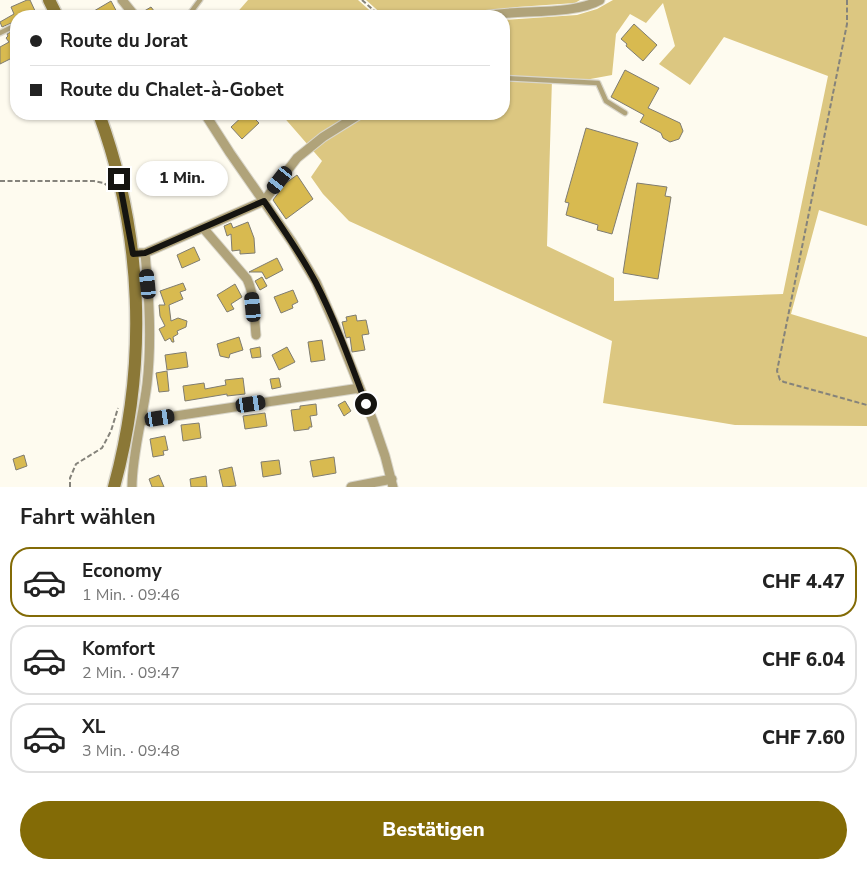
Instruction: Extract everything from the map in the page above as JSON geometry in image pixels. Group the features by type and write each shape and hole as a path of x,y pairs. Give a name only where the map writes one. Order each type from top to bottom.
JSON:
{"main road":[{"path":"101,120 139,253 134,382 129,420 114,486"}],"street":[{"path":"510,13 576,8 594,4 600,0"},
{"path":"209,120 292,242 316,282 360,388 385,456 392,483 351,486"},
{"path":"132,486 132,475 147,382 149,349 148,284 139,253 204,229 264,201 297,158 323,137 350,120"},
{"path":"204,229 250,285 256,334"},
{"path":"142,421 360,388"}],"lane":[{"path":"510,78 598,84 606,101 625,113"}],"path":[{"path":"362,0 373,10"},
{"path":"848,0 847,24 777,371 778,377 784,382 867,405"},
{"path":"0,181 94,181 104,183 110,188"},
{"path":"70,486 70,478 76,464 102,448 111,431 120,402"}],"shaded area":[{"path":"248,0 358,0 369,10 239,10"},
{"path":"366,0 580,0 575,3 500,10 377,10"},
{"path":"613,0 867,0 867,226 819,210 791,314 867,337 867,426 735,425 603,403 612,341 349,221 323,194 311,177 322,161 286,120 510,120 510,20 577,15 597,9","holes":["663,3 675,46 659,64 690,85 724,37 828,76 783,294 614,301 614,278 547,246 552,79 585,80 612,75 616,34 630,14 646,23"]}],"building":[{"path":"30,0 35,10 12,10 11,7"},
{"path":"111,1 116,10 96,10"},
{"path":"10,16 10,24 2,27 0,22"},
{"path":"634,24 657,45 643,61 621,39"},
{"path":"10,32 10,59 0,64 0,47 9,42 6,38"},
{"path":"625,70 659,88 648,108 680,123 683,131 679,139 670,142 663,138 661,133 640,122 644,115 611,97"},
{"path":"239,120 256,120 259,123 242,139 231,127"},
{"path":"586,128 638,143 612,234 597,230 598,225 566,215 569,203 565,202"},
{"path":"297,175 313,199 286,219 273,200 286,183"},
{"path":"637,183 667,187 665,196 671,197 658,279 623,273"},
{"path":"248,222 254,238 255,253 240,254 240,250 232,251 231,234 227,236 224,226 231,223 233,228"},
{"path":"194,247 200,260 182,268 177,255"},
{"path":"277,258 283,270 266,279 262,272 249,272"},
{"path":"262,277 267,286 260,290 255,281"},
{"path":"183,283 186,290 180,292 183,299 169,305 171,321 178,318 187,321 186,327 177,331 178,334 173,337 174,342 170,338 165,341 159,329 165,326 160,316 159,305 165,305 160,291"},
{"path":"235,284 242,297 231,304 234,309 227,312 217,295"},
{"path":"293,290 298,302 292,305 293,308 281,313 274,297"},
{"path":"356,315 357,321 366,320 369,334 362,335 365,350 352,352 350,337 346,338 342,322 347,321 346,317"},
{"path":"239,337 243,350 230,354 229,358 220,356 217,344"},
{"path":"322,340 325,360 311,362 308,342"},
{"path":"260,347 261,357 252,358 250,349"},
{"path":"287,347 295,362 279,370 272,355"},
{"path":"186,352 188,367 167,370 165,355"},
{"path":"167,371 169,391 159,392 156,373"},
{"path":"243,378 245,394 227,396 227,394 185,401 183,386 204,383 205,389 226,385 225,380"},
{"path":"279,378 281,387 272,389 270,379"},
{"path":"345,401 351,411 344,416 338,405"},
{"path":"316,404 317,415 310,416 312,427 294,431 291,410 300,409 300,406"},
{"path":"265,413 267,426 245,429 243,416"},
{"path":"199,423 201,438 183,441 181,425"},
{"path":"165,436 168,450 163,451 164,455 153,457 150,439"},
{"path":"24,455 27,466 16,470 13,459"},
{"path":"334,457 336,473 313,477 310,461"},
{"path":"279,460 281,474 263,477 261,462"},
{"path":"232,467 236,486 223,487 219,470"},
{"path":"159,475 164,487 152,487 149,479"},
{"path":"206,476 207,487 191,487 190,479"}],"route":[{"path":"119,179 133,254 145,253 204,229 264,201 316,282 366,404"}]}
